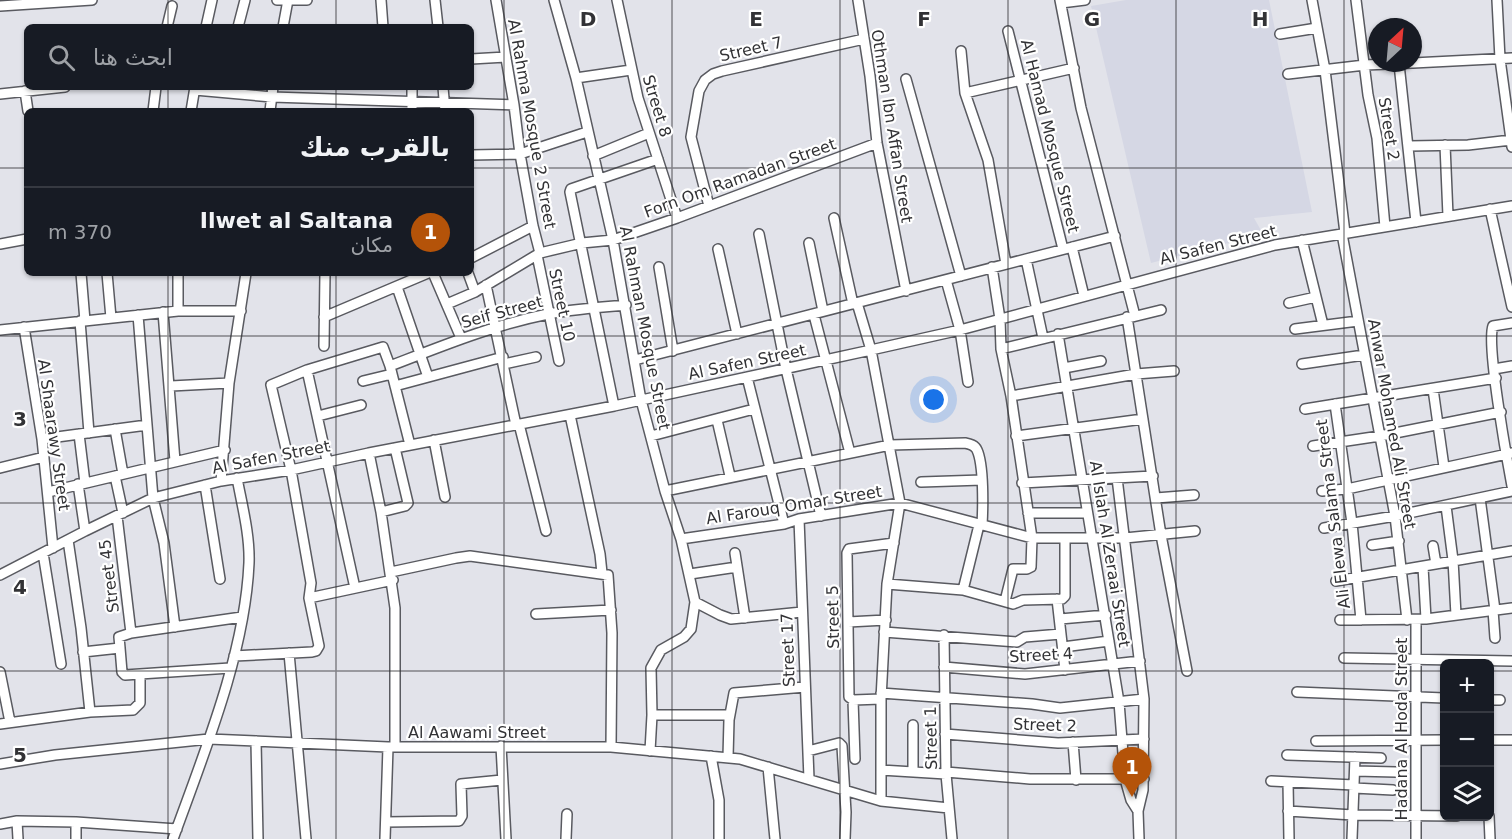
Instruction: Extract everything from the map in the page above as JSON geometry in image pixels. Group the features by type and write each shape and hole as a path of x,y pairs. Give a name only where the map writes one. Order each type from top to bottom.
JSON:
{"street":[{"path":"0,6 92,0"},
{"path":"207,24 212,0"},
{"path":"239,24 245,0"},
{"path":"277,0 307,0"},
{"path":"381,0 382,24"},
{"path":"435,0 438,24"},
{"name":"Al Rahma Mosque 2 Street","path":"496,0 538,254"},
{"name":"Al Rahman Mosque Street","path":"554,0 576,78 613,240 641,400 665,491 681,539 695,602 691,629 684,637 661,650 651,668 650,751"},
{"name":"Street 8","path":"617,0 631,70 677,218"},
{"name":"Othman Ibn Affan Street","path":"858,0 870,76 877,143 906,291"},
{"path":"1086,0 1060,1 1081,108 1126,284 1136,374 1161,535 1187,671"},
{"path":"1312,0 1325,70 1344,233"},
{"name":"Street 2","path":"1356,0 1368,95 1377,138 1385,227"},
{"path":"1408,146 1445,145 1511,138 1500,59 1497,0"},
{"path":"284,24 288,1"},
{"path":"167,24 172,6"},
{"path":"1280,34 1317,28"},
{"name":"Al Hamad Mosque Street","path":"1008,31 1068,248 1084,296"},
{"name":"Street 7","path":"709,206 691,137 699,91 705,80 712,74 722,71 864,39"},
{"path":"961,51 965,93 988,160 1006,264"},
{"path":"474,59 506,57"},
{"path":"1422,63 1512,58"},
{"path":"1288,74 1368,65"},
{"path":"965,93 1074,68"},
{"path":"576,78 631,70"},
{"path":"1400,72 1416,222"},
{"path":"906,79 961,276"},
{"path":"0,94 35,90"},
{"path":"153,108 156,90"},
{"path":"192,108 195,90"},
{"path":"234,90 412,107 514,105"},
{"path":"412,90 412,107"},
{"path":"443,90 445,107"},
{"path":"25,91 28,108"},
{"path":"270,108 273,92"},
{"path":"474,155 520,154 588,132"},
{"path":"593,156 649,133"},
{"name":"Forn Om Ramadan Street","path":"447,304 475,292 538,254 582,243 613,240 877,143"},
{"path":"1445,145 1448,216"},
{"path":"614,406 570,192 571,189 658,159"},
{"name":"Al Safen Street","path":"0,575 153,498 221,481 291,470 570,415 871,350 960,330 1275,245 1512,206"},
{"path":"1490,209 1510,285 1512,306"},
{"path":"834,218 855,303 871,350 900,503 887,584 881,696 881,801"},
{"path":"474,256 532,226"},
{"name":"Anwar Mohamed Ali Street","path":"1344,233 1364,355 1389,480 1402,570 1416,620"},
{"path":"759,234 786,369 822,516"},
{"path":"635,360 1115,236"},
{"path":"0,244 24,240"},
{"path":"1302,240 1323,325"},
{"path":"809,243 826,360 850,453"},
{"path":"718,249 737,334"},
{"name":"Street 10","path":"538,254 559,361"},
{"path":"1026,258 1043,338"},
{"path":"659,267 673,351"},
{"path":"992,267 1000,319 1001,349 1011,396 1022,483 1032,538 1031,567 1013,569 1005,601"},
{"path":"81,276 84,433 82,484 85,531"},
{"path":"107,276 111,318"},
{"path":"178,276 178,311"},
{"path":"221,481 229,383 246,276"},
{"path":"324,346 325,276"},
{"path":"324,317 422,276"},
{"path":"434,276 461,338"},
{"path":"469,276 475,292"},
{"path":"946,280 960,330 968,382"},
{"path":"486,285 518,424 546,531"},
{"path":"398,287 428,377"},
{"path":"1289,303 1316,297"},
{"name":"Seif Street","path":"363,381 461,338 496,327 549,314 626,304"},
{"path":"1001,349 1161,310"},
{"path":"0,330 163,312 241,311"},
{"path":"163,312 171,386 175,462"},
{"path":"138,315 153,498 164,543 175,627"},
{"path":"1295,329 1358,321"},
{"path":"1512,323 1493,326 1491,332 1501,412 1508,433 1512,486"},
{"name":"Al Shaarawy Street","path":"24,327 42,439 53,548"},
{"name":"Al Islah Al Zeraai Street","path":"1058,334 1083,480 1090,538 1106,615 1119,702 1125,779 1131,800 1138,811"},
{"path":"234,656 312,652 318,649 309,598 311,583 291,470 271,387 307,370 383,347 410,445"},
{"path":"1302,364 1364,355"},
{"path":"395,386 503,361 536,357"},
{"path":"1064,368 1101,361"},
{"path":"1305,409 1433,388 1495,374 1512,366"},
{"path":"307,370 355,588"},
{"path":"1011,396 1136,374 1174,371"},
{"path":"747,377 784,524"},
{"path":"171,386 229,383"},
{"path":"1433,388 1444,467"},
{"name":"Ali Elewa Salama Street","path":"1335,404 1352,523 1361,620"},
{"path":"318,416 361,405"},
{"path":"651,436 754,410"},
{"path":"1312,446 1380,436 1501,412"},
{"path":"570,415 600,554 602,573"},
{"path":"1016,436 1143,419"},
{"path":"717,420 730,476"},
{"path":"42,439 147,425"},
{"name":"Street 45","path":"115,429 131,633"},
{"path":"434,440 445,497"},
{"path":"665,491 890,445 971,444 977,451 982,480 981,525 963,590"},
{"path":"381,512 405,507 408,503 395,448"},
{"path":"48,492 225,450"},
{"path":"369,453 392,576 395,608 392,747 386,839"},
{"path":"1322,490 1347,489 1509,454"},
{"path":"0,468 44,457"},
{"path":"1022,483 1153,476"},
{"path":"173,839 209,739 234,656 242,617 249,562 237,478"},
{"name":"Al Islah Al Zeraai Street","path":"1117,478 1144,699 1144,779 1138,811"},
{"path":"921,482 982,480"},
{"path":"205,485 220,579"},
{"path":"1324,528 1446,506 1512,491"},
{"path":"1156,498 1194,495"},
{"path":"1480,498 1494,610 1495,638"},
{"name":"Al Farouq Omar Street","path":"681,539 784,524 799,519 900,503 1032,538 1125,538 1195,531"},
{"path":"1446,506 1453,560 1456,615"},
{"path":"1028,513 1087,513"},
{"name":"Street 17","path":"799,519 809,779"},
{"path":"887,584 963,590 1014,604 1023,600 1057,599 1065,596 1065,539"},
{"path":"68,540 90,712"},
{"path":"1372,545 1399,541"},
{"name":"Street 5","path":"855,759 853,700 849,697 847,551 894,543"},
{"path":"1433,546 1436,564"},
{"path":"1336,581 1512,551"},
{"path":"43,553 61,664"},
{"path":"735,553 745,618"},
{"path":"309,598 355,588 463,556 608,574 611,610 611,747"},
{"path":"690,574 737,567"},
{"path":"1416,620 1423,567"},
{"path":"1057,599 1065,670"},
{"path":"695,602 731,619 802,612"},
{"path":"1340,620 1416,620 1512,608"},
{"path":"536,614 611,610"},
{"path":"1060,619 1106,615"},
{"path":"230,668 123,674 119,637 131,633 242,617"},
{"path":"848,622 886,620"},
{"name":"Hadana Al Hoda Street","path":"1416,620 1416,839"},
{"path":"884,632 1017,642 1025,637 1061,634"},
{"name":"Street 1","path":"944,635 946,773 952,839"},
{"path":"1063,647 1109,641"},
{"path":"83,652 120,648"},
{"path":"289,653 306,839"},
{"path":"1344,658 1512,661"},
{"name":"Street 4","path":"944,667 1025,674 1140,661"},
{"path":"0,672 10,722"},
{"path":"0,724 90,712 136,709 140,703 140,674"},
{"path":"728,757 730,715 735,693 804,687"},
{"path":"1297,692 1440,698"},
{"path":"853,700 881,696 945,698 1060,708 1144,699"},
{"path":"1494,700 1500,700"},
{"path":"652,715 730,715"},
{"path":"913,725 913,772"},
{"name":"Street 2","path":"945,734 1044,742 1144,739"},
{"name":"Al Aawami Street","path":"0,764 55,755 209,739 392,747 611,747 728,757 881,801 950,808"},
{"path":"1316,741 1440,740"},
{"path":"1494,740 1512,740"},
{"path":"256,741 258,839"},
{"path":"1074,742 1076,780"},
{"path":"807,751 840,744 846,812 845,839"},
{"path":"501,746 506,839"},
{"path":"1287,754 1381,758"},
{"path":"711,756 719,800 719,839"},
{"path":"1352,839 1355,757"},
{"path":"768,767 775,839"},
{"path":"881,770 1014,778 1144,779"},
{"path":"1355,771 1396,772"},
{"path":"386,822 459,821 462,816 461,784 502,780"},
{"path":"1271,781 1393,790"},
{"path":"1288,782 1289,839"},
{"path":"1138,811 1138,839"},
{"path":"1288,812 1440,816"},
{"path":"566,839 567,814"},
{"path":"0,824 17,821 76,822 177,829"},
{"path":"17,821 18,839"},
{"path":"1489,821 1490,839"},
{"path":"76,822 76,839"}],"shaded area":[{"path":"1126,0 1269,0 1312,212 1254,218 1263,234 1151,263 1091,6"}],"place":[{"name":"Ilwet al Saltana","path":"1132,797"}]}
